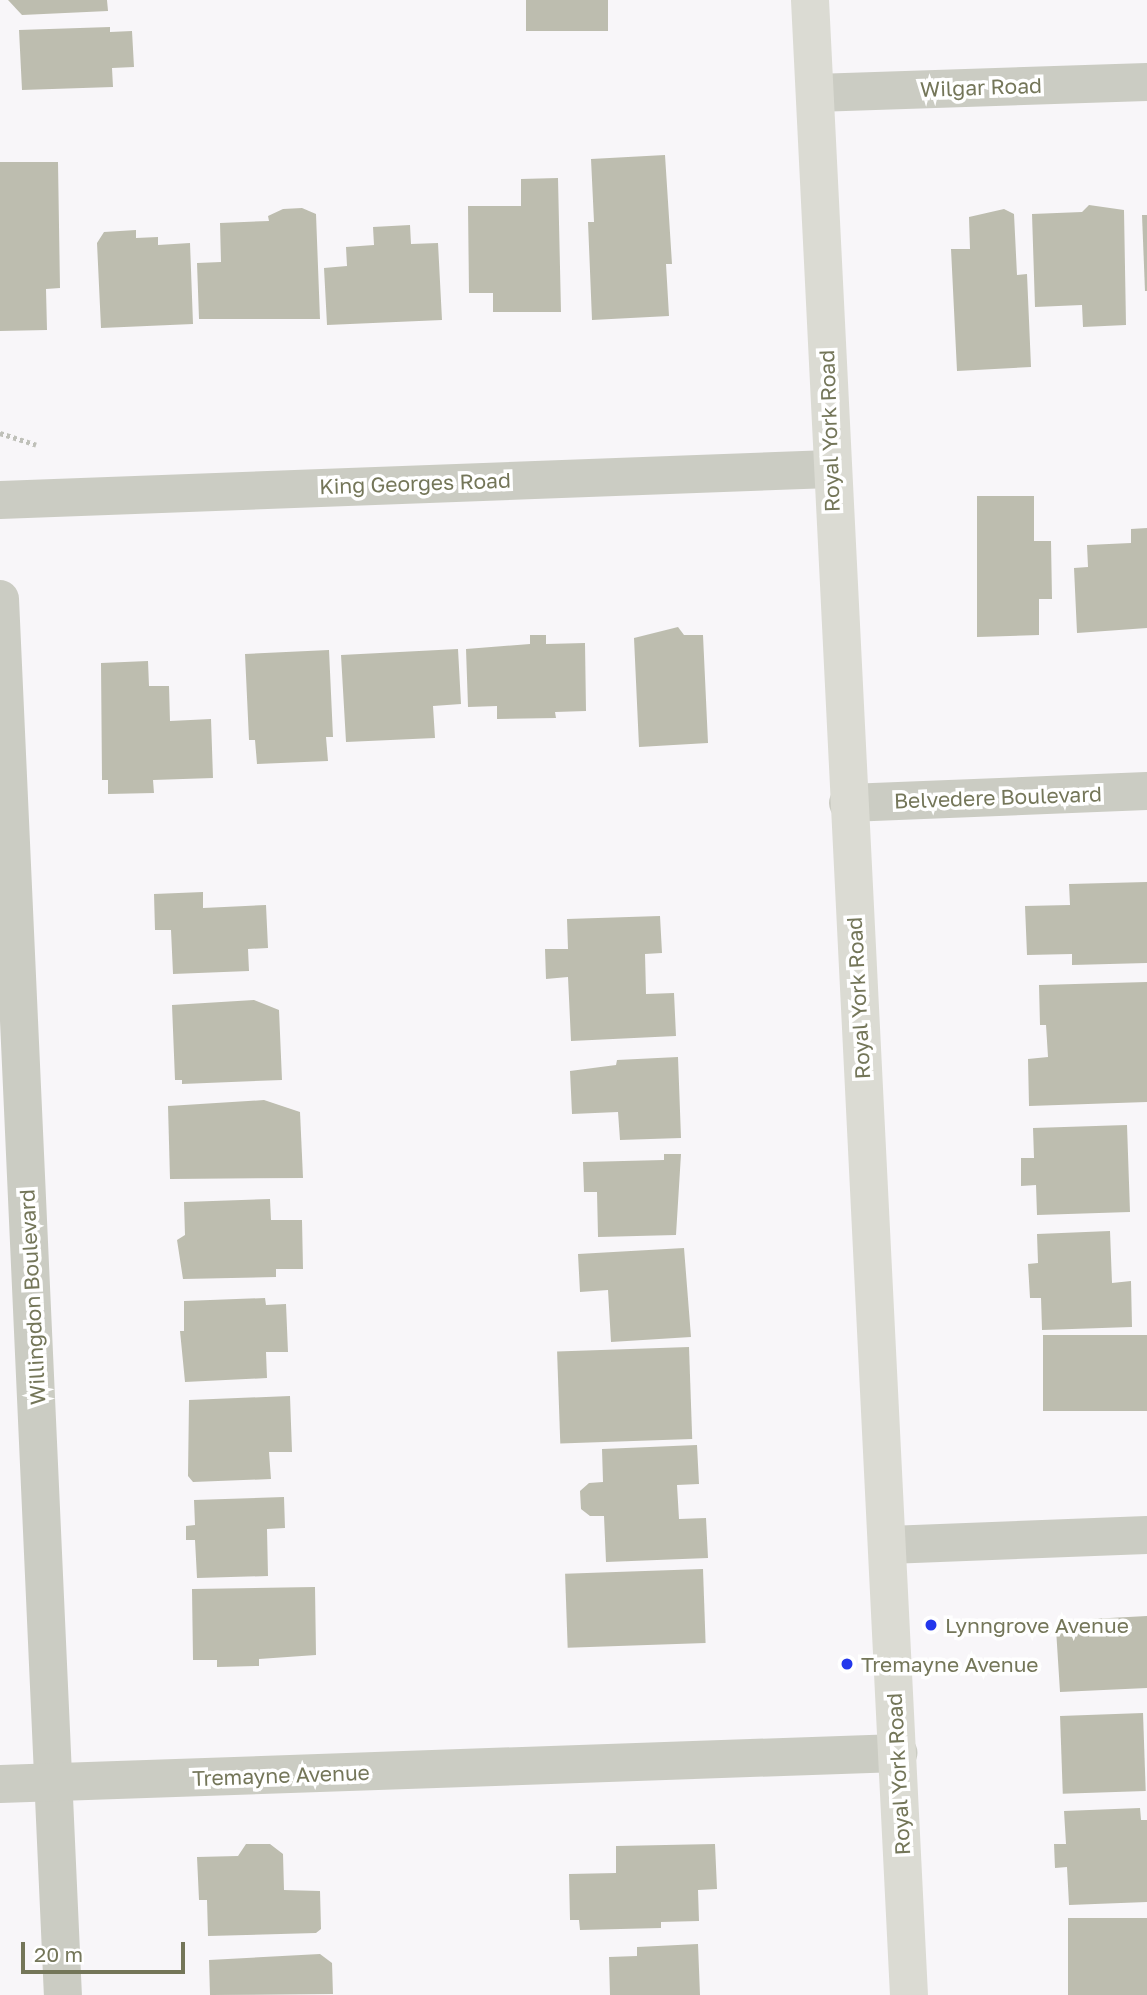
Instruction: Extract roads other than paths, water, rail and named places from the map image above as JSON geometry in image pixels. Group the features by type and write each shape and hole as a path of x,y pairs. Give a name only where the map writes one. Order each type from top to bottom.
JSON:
{"main road":[{"name":"Royal York Road","path":"810,0 830,469 888,1545 909,1995"}],"street":[{"name":"Wilgar Road","path":"815,93 1147,82"},
{"name":"King Georges Road","path":"0,500 830,469"},
{"name":"Willingdon Boulevard","path":"0,599 63,1995"},
{"name":"Belvedere Boulevard","path":"848,803 1147,791"},
{"path":"888,1545 1147,1535"},
{"name":"Tremayne Avenue","path":"0,1784 898,1753"}],"place":[{"name":"Lynngrove Avenue","path":"931,1625"},
{"name":"Tremayne Avenue","path":"847,1664"}]}
